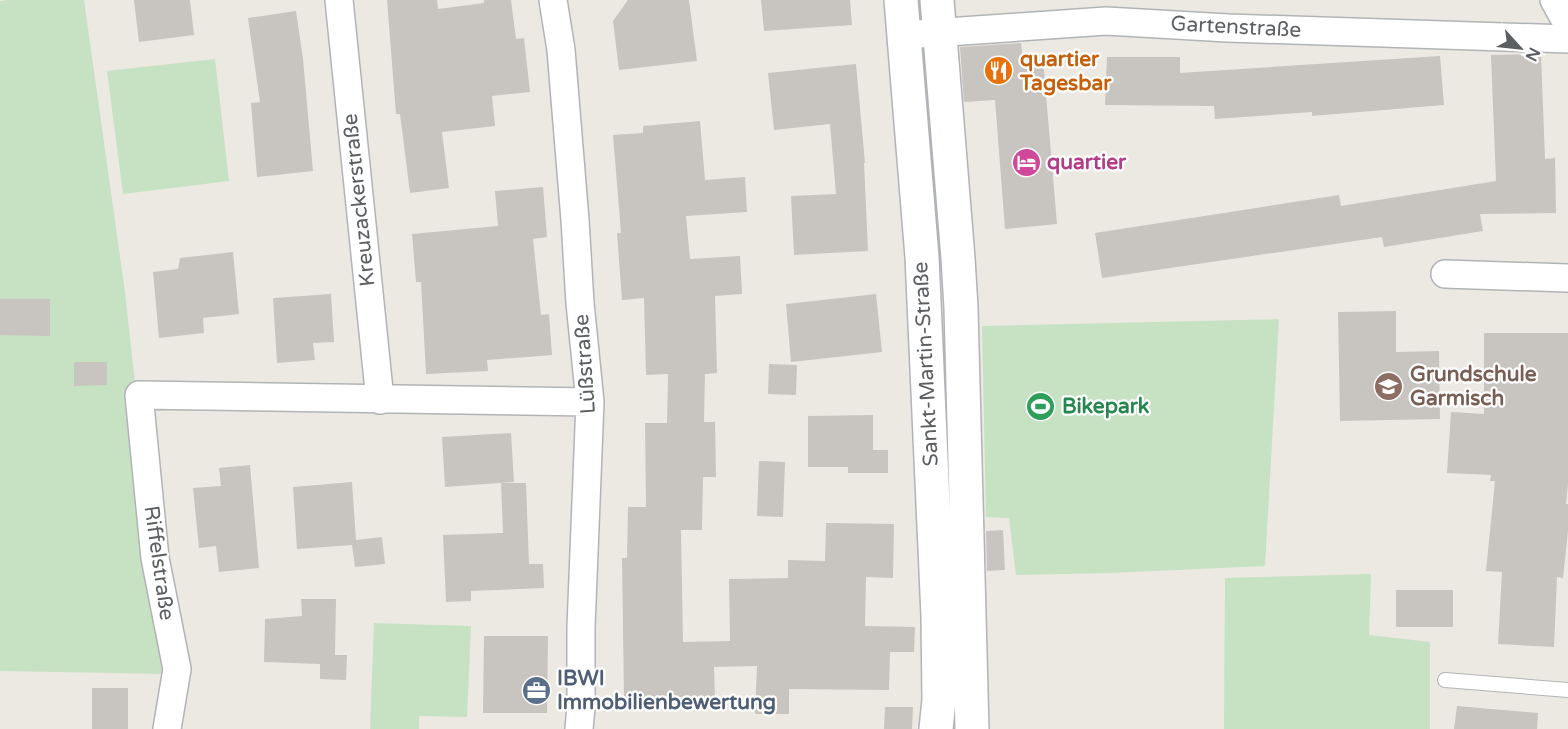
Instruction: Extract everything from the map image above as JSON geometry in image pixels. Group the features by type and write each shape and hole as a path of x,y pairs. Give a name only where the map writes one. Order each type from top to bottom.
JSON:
{"main road":[{"name":"Sankt-Martin-Straße","path":"901,0 922,257 938,616 939,700 936,729"},
{"name":"Sankt-Martin-Straße","path":"937,0 960,298 972,729"}],"street":[{"name":"Kreuzackerstraße","path":"339,0 380,400"},
{"name":"Lüßstraße","path":"554,0 561,50 580,303 590,402 579,729"},
{"path":"1554,0 1568,25"},
{"name":"Gartenstraße","path":"904,35 1106,21 1228,28 1568,39"},
{"path":"1445,274 1568,278"},
{"name":"Riffelstraße","path":"167,729 177,669 155,558 139,395 380,400"},
{"path":"380,400 590,402"}],"lane":[{"path":"1445,680 1568,690"}],"green space":[{"path":"84,0 125,292 167,674 0,671 0,1"},
{"path":"215,59 229,181 123,194 107,71"},
{"path":"1279,319 1265,566 1016,575 1009,518 986,517 982,326"},
{"path":"1371,574 1369,635 1430,642 1430,729 1224,729 1225,578"},
{"path":"374,623 471,626 467,717 419,716 419,729 370,729"}],"building":[{"path":"134,0 190,0 194,35 139,42"},
{"path":"387,0 437,0 438,9 484,3 484,0 511,0 516,39 524,38 530,92 492,96 495,126 442,132 449,188 410,193 400,114 396,114"},
{"path":"628,0 689,0 697,61 619,70 613,21"},
{"path":"761,0 850,0 852,25 764,31"},
{"path":"296,11 303,59 313,171 257,177 251,103 260,102 248,18"},
{"name":"quartier","path":"1021,43 1023,61 1043,59 1057,224 1005,229 995,100 964,102 960,47"},
{"path":"1541,54 1545,159 1555,158 1556,213 1480,214 1483,231 1384,247 1382,237 1102,278 1095,233 1339,195 1341,206 1496,181 1491,55"},
{"path":"1440,56 1444,105 1312,116 1312,112 1215,119 1214,106 1105,105 1107,57 1180,57 1180,73"},
{"path":"856,64 865,163 868,251 794,255 791,196 836,194 830,124 774,130 768,73"},
{"path":"700,121 705,180 745,177 747,212 686,216 690,259 740,256 742,294 715,296 717,373 705,374 704,422 715,422 716,477 703,477 702,530 681,530 683,642 730,641 729,579 788,578 788,560 825,561 826,523 894,524 893,578 866,577 865,626 915,627 914,652 890,652 889,690 789,689 789,714 755,714 757,666 714,667 715,697 624,698 622,558 627,558 628,507 646,507 645,423 667,423 668,374 646,375 644,298 622,300 617,233 621,233 613,135 643,133 643,126"},
{"path":"543,187 547,237 533,239 541,315 549,314 552,355 487,360 488,371 426,374 421,282 416,282 412,234 498,226 495,191"},
{"path":"233,252 239,314 203,318 204,333 159,338 153,272 178,269 180,258"},
{"path":"331,294 334,342 313,343 315,360 277,363 273,298"},
{"path":"876,294 882,352 791,362 786,304"},
{"path":"0,299 50,299 50,336 0,335"},
{"name":"Grundschule Garmisch","path":"1396,311 1396,352 1439,351 1440,419 1340,421 1338,312"},
{"path":"1484,333 1568,333 1566,504 1568,504 1568,531 1563,578 1557,577 1554,647 1498,644 1502,572 1486,571 1495,481 1490,481 1491,475 1447,473 1451,412 1484,414"},
{"path":"74,362 107,362 107,385 74,386"},
{"path":"769,364 797,365 796,395 768,394"},
{"path":"873,415 873,450 888,450 888,473 848,473 848,467 808,467 808,416"},
{"path":"511,433 514,482 445,487 442,437"},
{"path":"759,461 785,462 783,517 757,516"},
{"path":"250,465 259,568 219,572 216,546 199,548 193,488 221,486 219,468"},
{"path":"352,482 356,540 382,537 385,564 355,567 352,545 297,549 293,487"},
{"path":"501,483 526,483 529,564 543,564 544,588 471,591 471,601 446,602 443,535 503,533"},
{"path":"1003,530 1005,570 987,571 986,531"},
{"path":"1396,590 1453,590 1453,627 1396,627"},
{"path":"301,599 336,599 335,655 347,655 346,680 320,679 320,664 264,662 265,619 302,616"},
{"path":"484,636 548,636 547,713 483,713"},
{"path":"92,688 128,688 128,729 92,729"},
{"path":"1457,706 1538,713 1537,729 1454,729"},
{"path":"885,707 913,707 912,729 884,729"}],"place":[{"name":"quartier Tagesbar","path":"999,71"},
{"name":"quartier","path":"1026,162"},
{"name":"Grundschule Garmisch","path":"1389,386"},
{"name":"Bikepark","path":"1041,406"},
{"name":"IBWI Immobilienbewertung","path":"536,690"}]}
